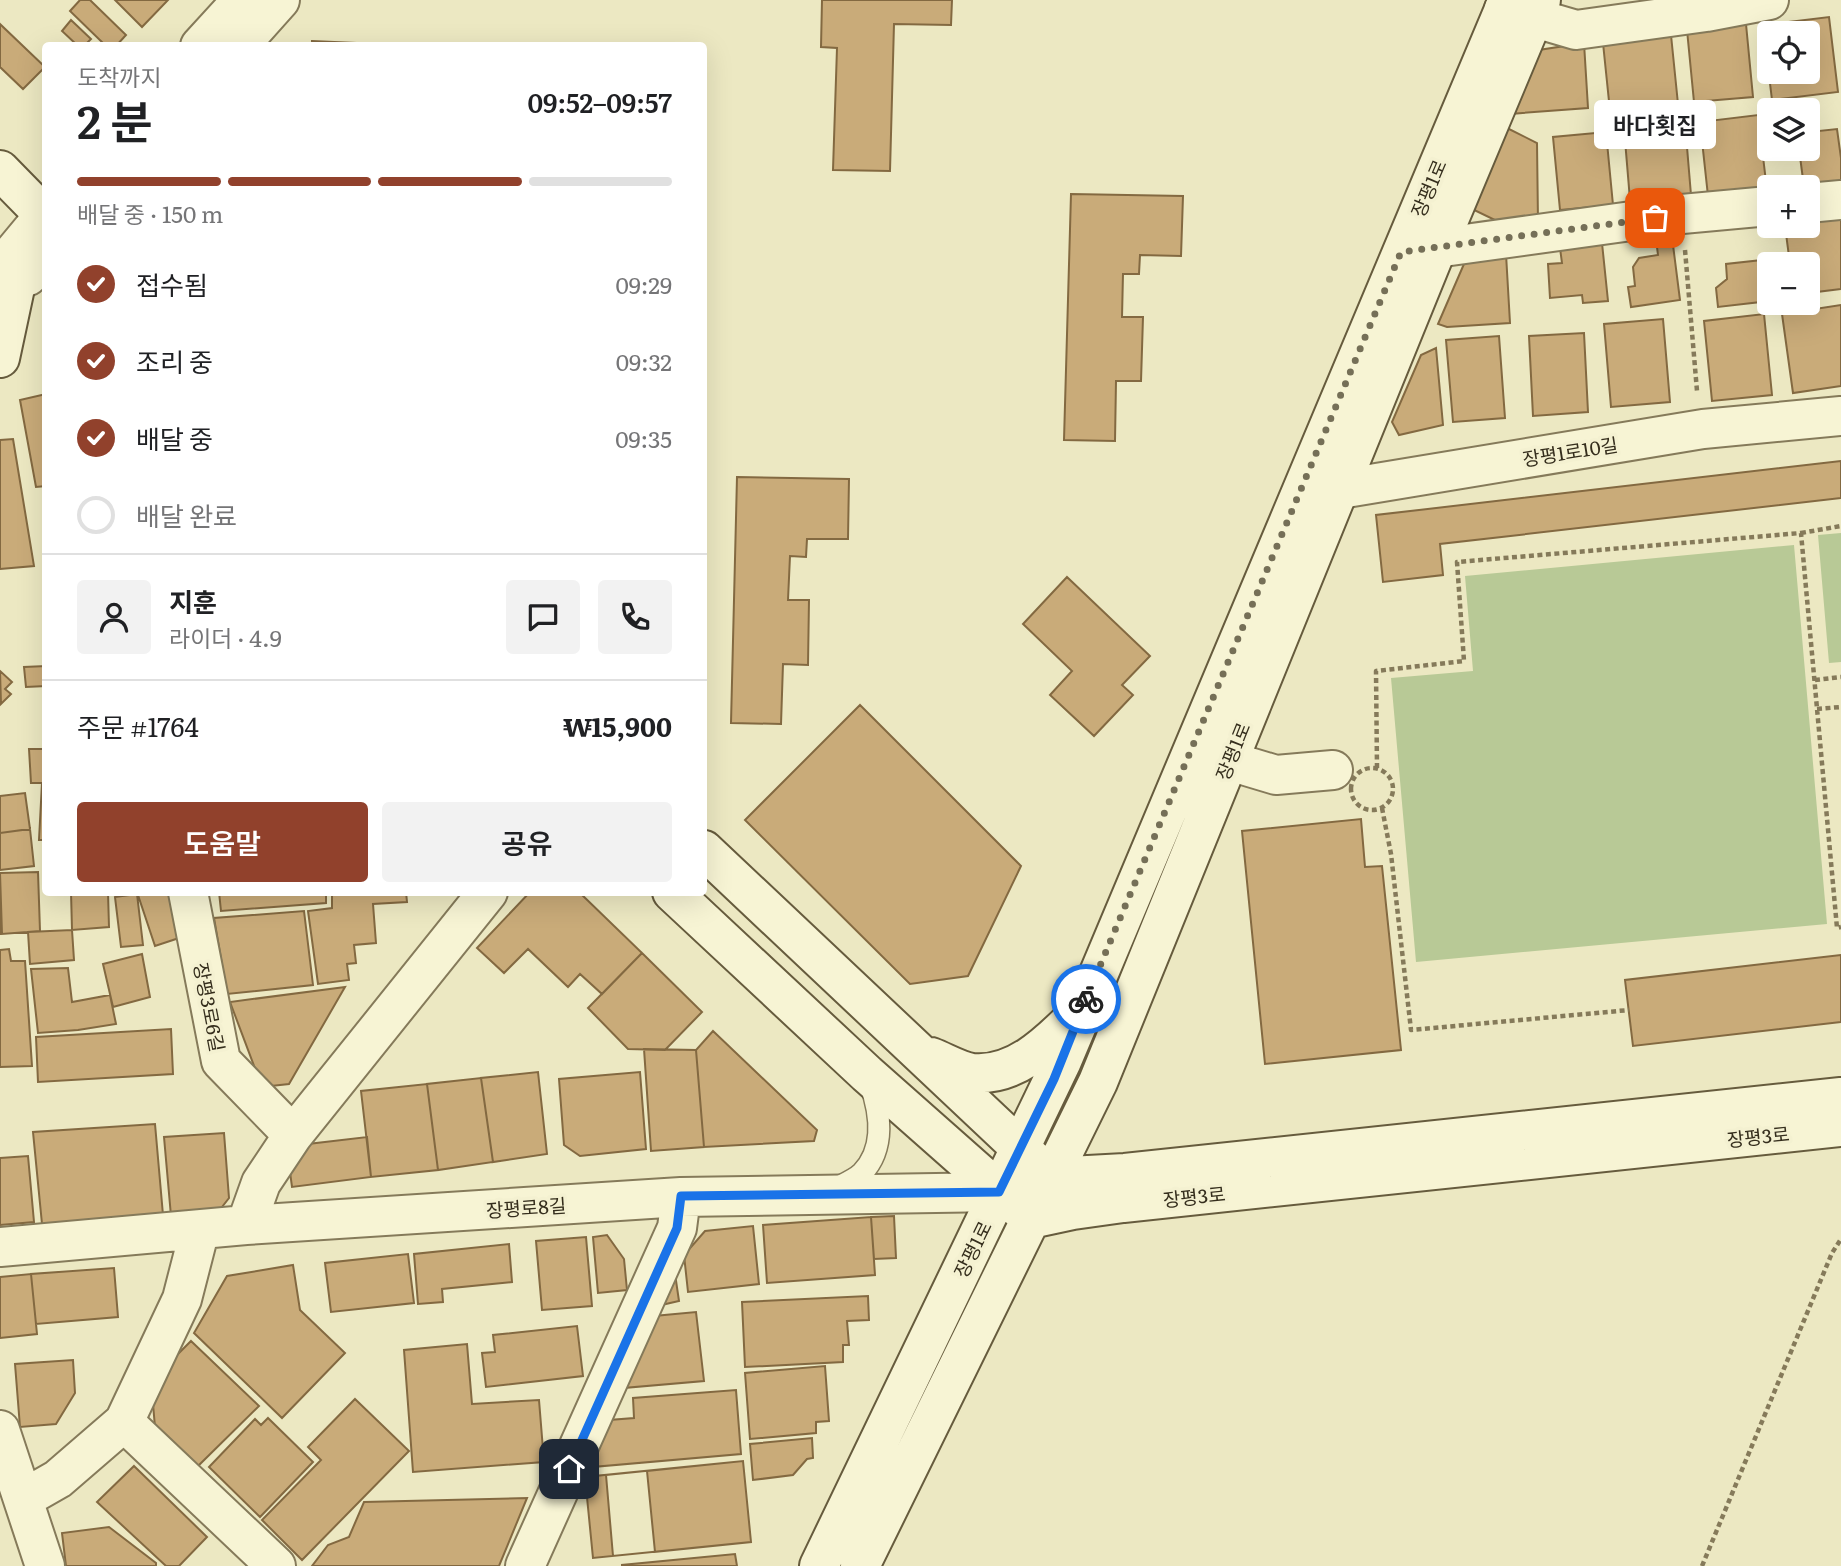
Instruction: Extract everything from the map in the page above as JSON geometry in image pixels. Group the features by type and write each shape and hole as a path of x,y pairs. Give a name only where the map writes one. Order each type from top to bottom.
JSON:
{"street":[{"path":"204,42 242,0"},
{"path":"243,42 281,0"},
{"path":"1522,7 1576,30 1706,12 1769,0"},
{"name":"장평1로","path":"860,1566 1098,1082 1300,495 1419,250 1522,7"},
{"path":"0,170 42,212"},
{"path":"1820,202 1841,200"},
{"path":"1419,250 1682,214 1757,207"},
{"path":"0,358 24,268 42,223"},
{"name":"장평1로","path":"819,1566 1062,1061 1082,1009 1210,755 1339,489 1419,250"},
{"name":"장평1로10길","path":"1300,495 1701,430 1841,416"},
{"path":"1210,755 1276,775 1333,770"},
{"path":"707,853 1051,1177"},
{"name":"장평3로6길","path":"189,896 221,1061 293,1135"},
{"path":"246,1225 261,1182 293,1135 485,896"},
{"path":"676,896 867,1074 1031,1219"},
{"path":"916,1050 971,1073 993,1072 1018,1064 1037,1051 1082,1009"},
{"name":"장평3로","path":"1051,1177 1152,1170 1841,1097"},
{"name":"장평3로","path":"1031,1219 1073,1210 1137,1202 1841,1127"},
{"name":"장평로8길","path":"0,1247 246,1225 681,1196 999,1192 1051,1177"},
{"path":"525,1566 677,1228 681,1196"},
{"path":"23,1499 58,1479 124,1422 182,1299 200,1229"},
{"path":"124,1422 276,1566"},
{"path":"0,1430 45,1566"}],"lane":[{"path":"826,1194 862,1173 872,1155 880,1131 877,1102 867,1074"}],"path":[{"path":"1682,214 1701,430"},
{"path":"1377,768 1376,671 1464,661 1457,562 1801,533 1841,526"},
{"path":"1801,533 1837,928 1841,927"},
{"path":"1815,680 1841,677"},
{"path":"1817,709 1841,708"},
{"path":"1365,768 1377,768 1385,772 1392,784 1391,798 1382,808 1361,808 1352,798 1350,791 1353,778 1365,768"},
{"path":"1382,808 1391,855 1411,1030 1629,1010"},
{"path":"1702,1566 1832,1253 1841,1239"}],"green space":[{"path":"1841,533 1841,662 1829,663 1818,535"},
{"path":"1794,545 1827,924 1416,962 1391,678 1473,671 1465,576"}],"building":[{"path":"80,0 90,0 126,35 120,42 102,42 70,11"},
{"path":"115,0 168,0 142,27"},
{"path":"822,0 952,0 951,25 894,24 890,171 833,170 837,48 821,47"},
{"path":"1829,17 1838,92 1772,98 1770,84 1820,84 1820,21 1796,21"},
{"path":"71,20 91,39 88,42 74,42 62,31"},
{"path":"0,24 42,64 42,70 23,89 0,67"},
{"path":"1746,24 1753,97 1694,102 1687,30"},
{"path":"1671,35 1678,104 1610,111 1603,43"},
{"path":"1584,43 1588,108 1509,114 1539,50"},
{"path":"1757,115 1757,161 1764,161 1765,175 1757,175 1757,191 1708,196 1700,122"},
{"path":"1685,123 1691,195 1630,200 1624,128"},
{"path":"1507,128 1537,143 1538,222 1501,223 1470,208"},
{"path":"1837,129 1841,190 1820,188 1820,175 1802,175 1801,161 1820,161 1820,131"},
{"path":"1606,132 1613,205 1560,210 1553,137"},
{"path":"1071,194 1183,196 1181,256 1140,255 1139,274 1123,274 1122,317 1143,317 1141,381 1116,381 1115,441 1064,440"},
{"path":"1841,216 1841,289 1820,292 1820,252 1788,252 1787,238 1820,238 1820,219"},
{"path":"1602,243 1608,301 1583,303 1582,295 1550,298 1548,264 1562,263 1560,248"},
{"path":"1673,245 1680,300 1631,307 1628,287 1635,286 1633,267 1639,258 1658,255 1657,247"},
{"path":"1506,254 1510,323 1447,327 1438,324 1467,257"},
{"path":"1757,261 1757,302 1718,307 1716,288 1727,279 1726,264"},
{"path":"1841,305 1841,386 1793,393 1782,315 1820,315 1820,308"},
{"path":"1764,315 1772,395 1712,401 1704,321"},
{"path":"1663,319 1670,402 1611,407 1604,324"},
{"path":"1584,333 1588,412 1533,416 1529,336"},
{"path":"1499,336 1505,418 1453,422 1446,340"},
{"path":"1436,348 1443,425 1399,435 1392,422 1421,355"},
{"path":"42,395 42,486 36,487 20,400"},
{"path":"13,439 34,566 0,569 0,440"},
{"path":"1841,461 1841,498 1440,544 1443,575 1383,582 1376,515"},
{"path":"737,477 849,479 848,539 807,539 806,557 790,556 788,600 809,600 808,665 783,664 781,724 731,723"},
{"path":"1067,577 1150,656 1122,685 1133,695 1094,736 1050,695 1072,671 1023,624"},
{"path":"42,666 42,686 26,687 24,667"},
{"path":"0,671 12,682 5,689 11,694 1,704"},
{"path":"860,705 1021,866 968,976 910,984 745,820"},
{"path":"29,749 42,749 42,783 31,783"},
{"path":"42,783 42,840 39,840"},
{"path":"25,793 30,829 0,833 0,796"},
{"path":"1361,819 1365,867 1382,866 1401,1050 1265,1064 1242,831"},
{"path":"30,829 34,866 0,870 0,833"},
{"path":"38,872 40,931 2,934 0,873"},
{"path":"0,896 2,934 0,934"},
{"path":"71,896 108,896 109,927 72,930"},
{"path":"137,896 143,945 121,947 115,897"},
{"path":"138,896 172,896 185,936 155,946"},
{"path":"219,896 326,896 326,903 221,911"},
{"path":"332,896 406,896 407,902 373,904 376,943 354,945 356,963 347,964 349,980 318,984 308,911 332,908"},
{"path":"526,896 583,896 642,953 602,994 580,974 568,987 528,949 504,973 477,948"},
{"path":"304,911 313,985 227,994 214,918"},
{"path":"72,930 74,960 30,964 28,932"},
{"path":"9,949 11,961 25,961 32,1066 0,1067 0,950"},
{"path":"642,953 702,1012 665,1050 628,1049 588,1008"},
{"path":"142,954 150,997 113,1007 103,964"},
{"path":"1841,955 1841,1022 1633,1046 1625,980"},
{"path":"68,968 72,1002 110,995 116,1024 38,1033 31,969"},
{"path":"345,987 289,1084 262,1087 230,1002"},
{"path":"171,1029 173,1074 38,1082 36,1037"},
{"path":"713,1031 817,1130 814,1141 704,1147 696,1050"},
{"path":"644,1049 696,1050 704,1147 651,1151"},
{"path":"538,1072 547,1154 493,1162 481,1078"},
{"path":"640,1072 646,1149 580,1156 564,1145 559,1079"},
{"path":"481,1078 493,1162 438,1170 427,1084"},
{"path":"427,1084 438,1170 371,1177 361,1091"},
{"path":"155,1124 163,1215 42,1224 33,1132"},
{"path":"224,1133 229,1198 218,1212 171,1216 164,1137"},
{"path":"367,1137 371,1177 292,1187 290,1172 308,1144"},
{"path":"28,1156 34,1222 0,1225 0,1158"},
{"path":"894,1216 896,1258 874,1259 871,1217"},
{"path":"871,1217 875,1275 767,1283 763,1225"},
{"path":"753,1226 759,1284 688,1292 684,1255 705,1231"},
{"path":"607,1235 624,1259 627,1290 598,1293 593,1237"},
{"path":"586,1237 592,1306 542,1310 536,1241"},
{"path":"509,1244 512,1282 442,1289 443,1302 418,1304 414,1254"},
{"path":"408,1254 414,1303 331,1312 325,1263"},
{"path":"293,1265 300,1310 345,1353 282,1418 194,1333 227,1276"},
{"path":"674,1267 679,1301 657,1306"},
{"path":"114,1268 118,1317 36,1324 31,1274"},
{"path":"31,1274 37,1334 0,1338 0,1277"},
{"path":"868,1296 869,1320 847,1321 849,1345 843,1345 843,1362 745,1367 742,1302"},
{"path":"696,1312 704,1381 623,1388 654,1316"},
{"path":"577,1326 583,1376 486,1387 482,1353 495,1352 493,1335"},
{"path":"191,1341 259,1406 197,1467 155,1427 151,1381"},
{"path":"467,1344 472,1404 539,1400 544,1462 413,1472 404,1350"},
{"path":"73,1360 75,1393 56,1424 20,1427 15,1364"},
{"path":"825,1366 829,1421 816,1422 816,1433 750,1439 745,1373"},
{"path":"736,1390 741,1454 592,1467 609,1420 634,1418 633,1398"},
{"path":"355,1399 409,1451 302,1560 262,1520 321,1460 308,1447"},
{"path":"268,1418 313,1462 260,1517 209,1467 255,1419 261,1425"},
{"path":"812,1438 813,1458 807,1459 793,1475 753,1480 750,1444"},
{"path":"743,1461 751,1542 593,1558 585,1477"},
{"path":"743,1461 751,1542 613,1556 606,1475"},
{"path":"743,1461 751,1542 655,1552 647,1471"},
{"path":"134,1466 207,1537 179,1566 166,1566 97,1502"},
{"path":"527,1498 499,1566 312,1566 328,1545 349,1537 364,1502"},
{"path":"109,1527 156,1563 156,1566 66,1566 62,1533"},
{"path":"735,1554 737,1566 622,1566 622,1565"}],"way so far":[{"path":"1086,999 1401,252 1655,218"}],"place":[{"name":"바다횟집","path":"1655,218"}],"route":[{"path":"569,1469 677,1228 681,1196 999,1192 1054,1079 1086,999"}]}
